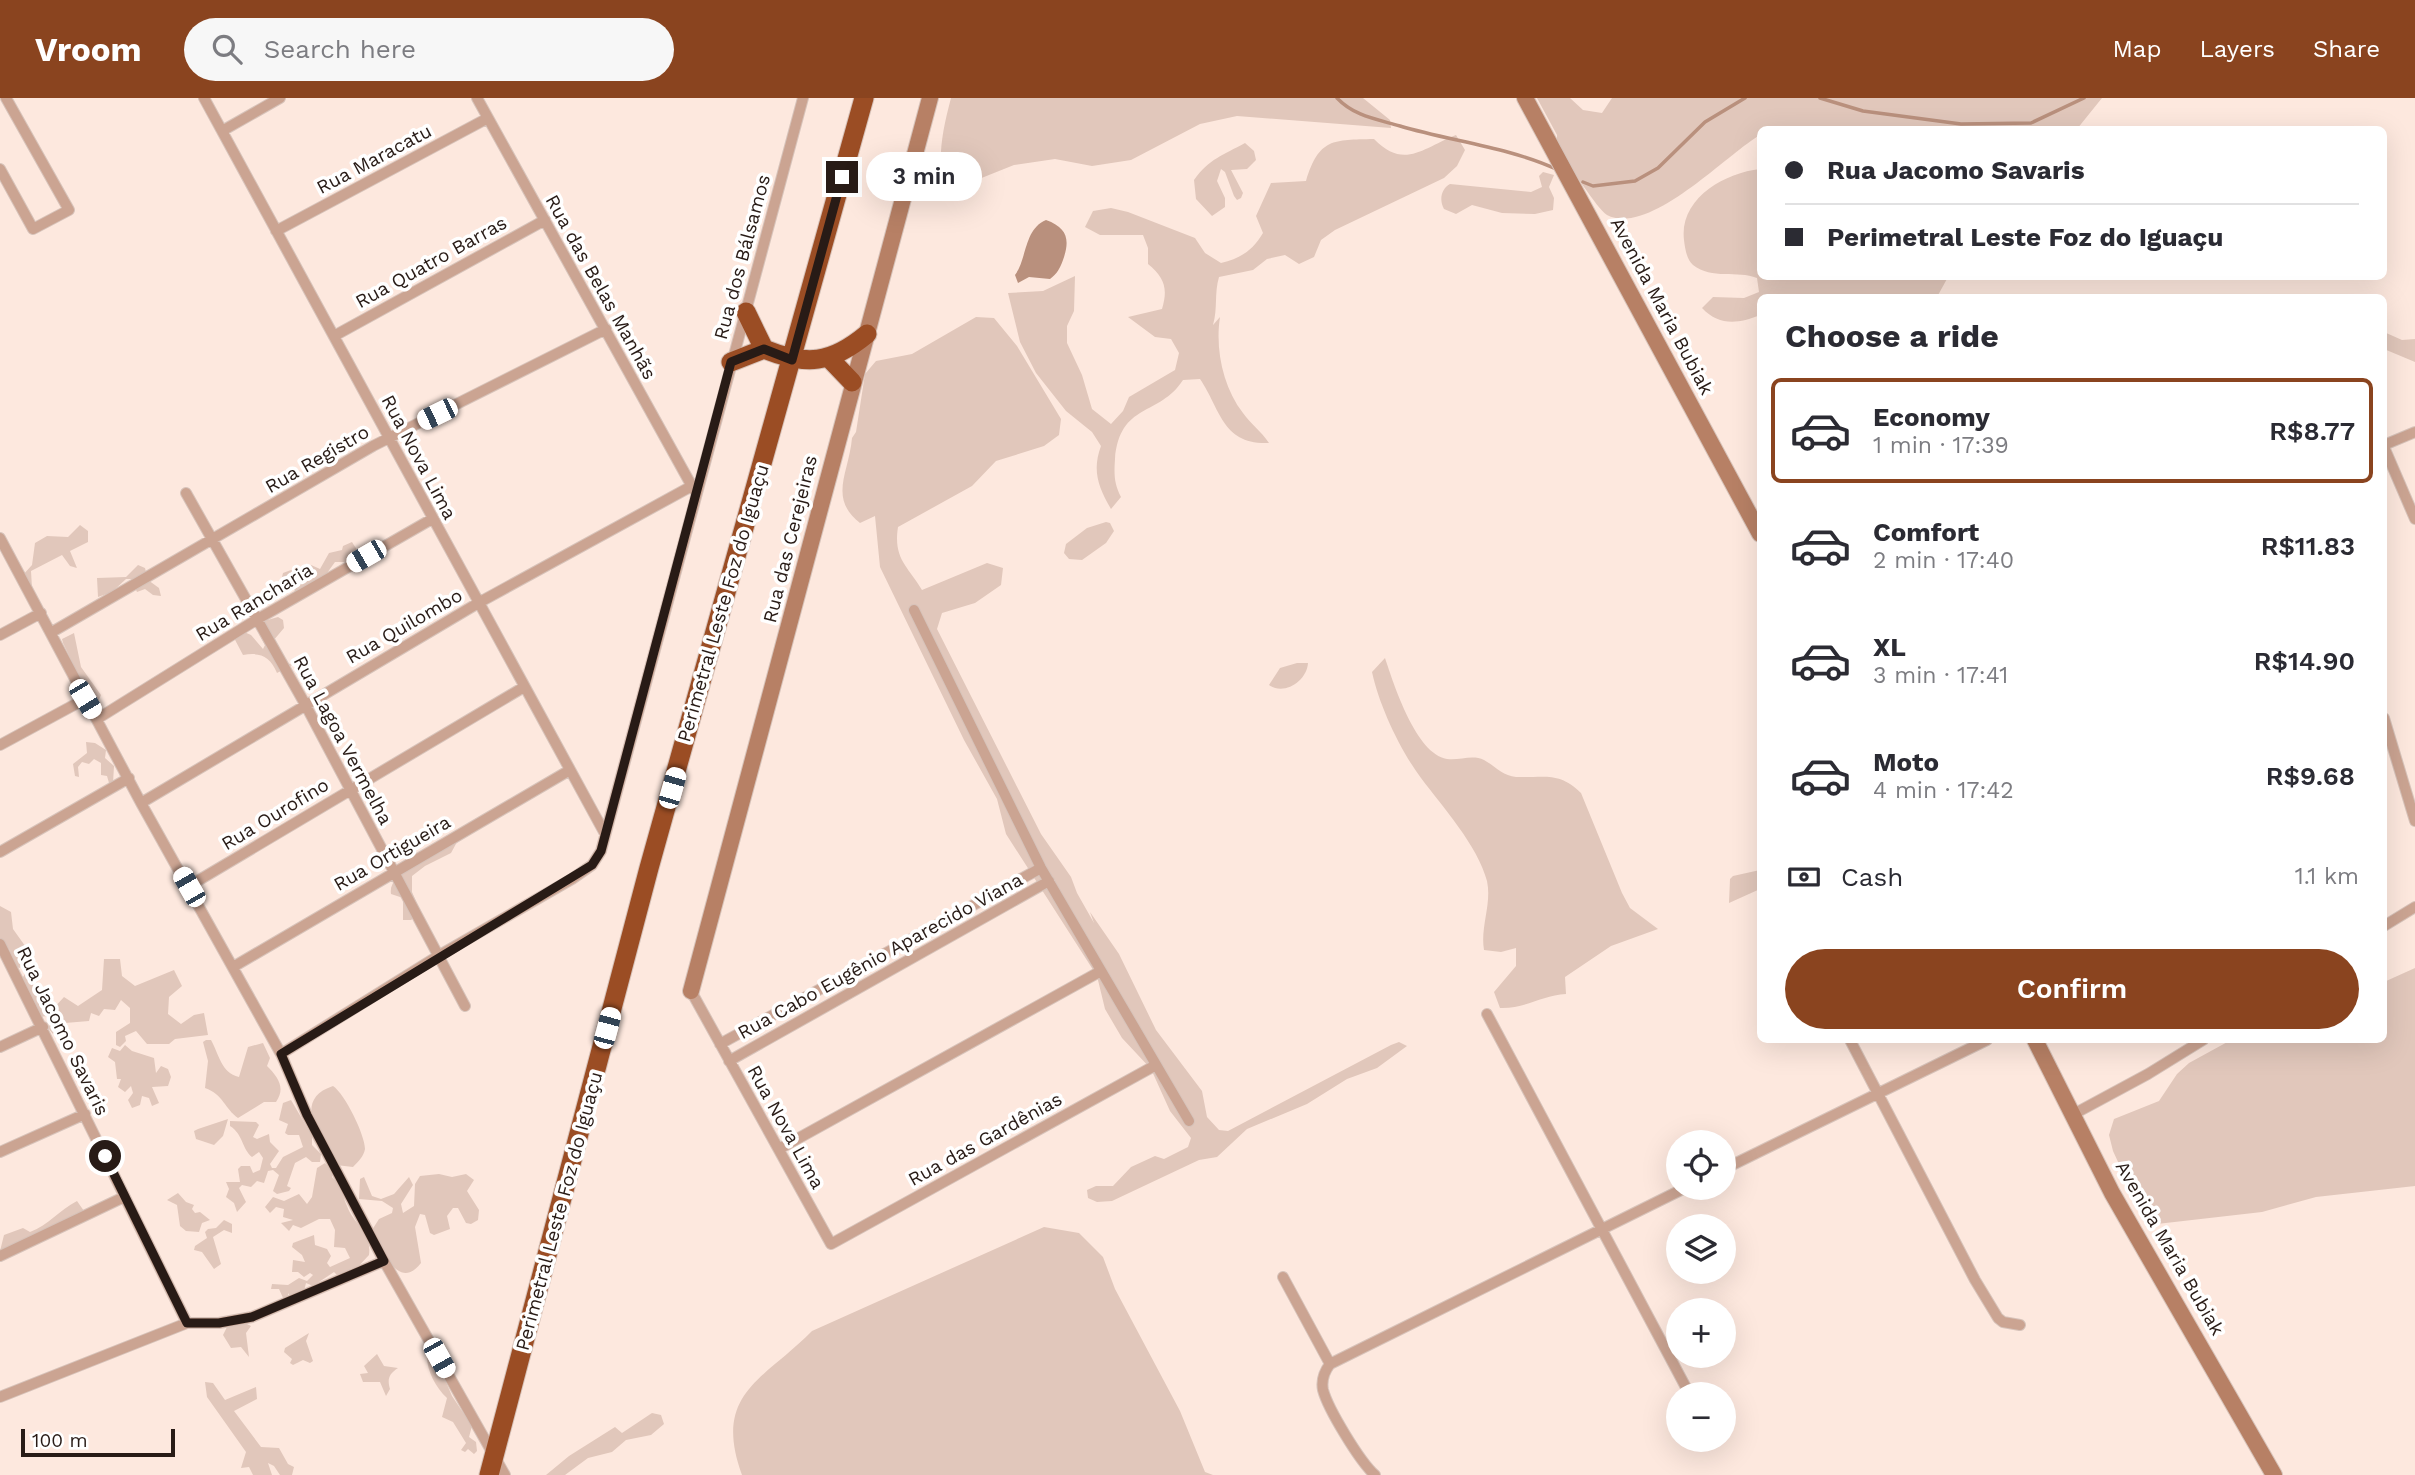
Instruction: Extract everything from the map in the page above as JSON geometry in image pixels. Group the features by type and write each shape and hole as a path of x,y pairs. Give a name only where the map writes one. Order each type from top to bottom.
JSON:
{"highway":[{"name":"Perimetral Leste Foz do Iguaçu","path":"489,1475 649,868 864,98"},
{"path":"746,312 764,349 792,360 830,358 849,349 867,334"},
{"path":"731,362 764,349"},
{"path":"830,358 852,382"}],"street":[{"path":"0,169 33,229 69,210 6,98"},
{"name":"Rua Nova Lima","path":"204,98 604,832"},
{"path":"222,131 280,98"},
{"name":"Rua das Belas Manhãs","path":"477,98 693,489"},
{"name":"Rua dos Bálsamos","path":"281,1054 592,865 601,851 693,489 746,312 803,98"},
{"name":"Rua das Cerejeiras","path":"691,991 930,98"},
{"name":"Avenida Maria Bubiak","path":"1525,98 1757,528"},
{"name":"Rua Maracatu","path":"276,231 488,118"},
{"name":"Rua Quatro Barras","path":"334,336 545,220"},
{"name":"Rua Registro","path":"52,632 389,438 606,329"},
{"path":"2387,445 2415,432"},
{"path":"2387,453 2415,519"},
{"name":"Rua Quilombo","path":"141,803 480,602 693,489"},
{"name":"Rua Lagoa Vermelha","path":"186,493 305,704 348,790 465,1006"},
{"name":"Rua Rancharia","path":"97,719 256,620 432,519"},
{"path":"0,538 141,803 281,1054 307,1115 384,1261 505,1475"},
{"path":"914,610 1041,868 1189,1121"},
{"path":"0,635 41,613"},
{"name":"Rua Ourofino","path":"189,887 524,687"},
{"path":"0,745 85,699"},
{"path":"2387,728 2415,821"},
{"name":"Rua Ortigueira","path":"233,967 570,770"},
{"path":"0,852 129,778"},
{"name":"Rua Cabo Eugênio Aparecido Viana","path":"720,1044 1041,868"},
{"name":"Rua Cabo Eugênio Aparecido Viana","path":"729,1061 1049,881"},
{"path":"2387,924 2415,907"},
{"name":"Rua Jacomo Savaris","path":"0,944 187,1323"},
{"path":"779,1149 1101,971"},
{"name":"Rua Nova Lima","path":"691,991 831,1244"},
{"path":"1488,1014 1683,1382"},
{"path":"0,1047 43,1027"},
{"path":"1852,1043 1881,1093 1975,1280 1998,1318 2020,1325"},
{"path":"1736,1163 1981,1043"},
{"name":"Avenida Maria Bubiak","path":"2036,1043 2112,1193 2274,1475"},
{"path":"2072,1115 2198,1043"},
{"name":"Rua das Gardênias","path":"831,1244 1156,1065"},
{"path":"0,1152 85,1114"},
{"path":"0,1255 124,1197"},
{"path":"1375,1475 1362,1462 1323,1391 1323,1374 1330,1364 1666,1197"},
{"path":"0,1397 187,1323 219,1323 252,1317 384,1261"},
{"path":"1283,1277 1330,1364"}],"shaded area":[{"path":"951,98 1363,98 1390,120 1391,128 1237,116 1200,124 1131,160 1092,166 1055,159 1014,165 944,193 942,145"},
{"path":"1537,98 1570,98 1583,110 1602,113 1612,98 2102,98 2079,126 1757,126 1757,137 1687,190 1644,214 1624,219 1607,215 1590,196 1557,152 1557,135"},
{"path":"1456,135 1465,150 1457,166 1444,178 1335,230 1321,240 1314,257 1299,264 1285,255 1267,259 1253,270 1219,277 1213,325 1220,317 1222,367 1236,403 1269,443 1253,442 1232,432 1200,379 1183,380 1173,392 1132,419 1124,428 1118,441 1115,459 1116,483 1121,497 1111,509 1098,478 1097,463 1101,446 1092,432 1066,411 1036,373 1020,342 1008,293 1043,291 1075,276 1074,311 1067,326 1067,343 1082,375 1092,409 1111,424 1123,411 1129,397 1175,370 1179,353 1171,339 1155,337 1128,317 1162,309 1164,302 1164,284 1148,264 1148,248 1143,235 1100,235 1085,227 1093,211 1111,208 1128,212 1195,238 1205,253 1221,263 1245,253 1263,233 1256,216 1271,183 1306,181 1316,156 1329,144 1374,139 1385,148 1404,155 1414,154"},
{"path":"1245,143 1254,151 1256,160 1247,169 1231,170 1243,193 1241,198 1237,200 1234,196 1225,172 1221,169 1217,181 1225,198 1225,207 1212,216 1196,199 1194,180 1211,162"},
{"path":"1757,170 1757,278 1700,270 1693,265 1686,251 1684,225 1689,212 1696,201 1719,182"},
{"path":"1543,172 1554,175 1549,187 1554,198 1553,210 1535,214 1502,213 1472,205 1456,214 1442,206 1443,192 1450,184 1531,192 1542,187 1539,176"},
{"path":"1046,220 1059,227 1065,236 1066,246 1061,266 1050,279 1029,277 1018,283 1015,275 1030,237 1039,224"},
{"path":"1757,280 1946,280 1939,294 1757,294 1757,316 1729,322 1715,318 1702,308 1713,297 1744,298 1759,292"},
{"path":"976,317 994,318 1017,346 1061,419 1059,435 1044,446 996,461 972,486 898,527 900,555 922,590 987,563 1003,568 1001,585 975,603 942,613 937,629 1041,834 1071,877 1094,923 1090,912 1119,954 1156,1030 1202,1091 1207,1117 1219,1130 1228,1131 1391,1045 1399,1042 1407,1046 1377,1068 1347,1079 1307,1104 1247,1129 1217,1157 1199,1160 1112,1201 1097,1202 1088,1198 1087,1190 1096,1186 1113,1186 1131,1167 1155,1156 1164,1159 1188,1147 1191,1138 1170,1111 1151,1069 1122,1038 1105,1009 1097,976 1006,834 997,799 964,740 880,567 875,516 860,523 850,514 843,494 865,374 876,361 912,354"},
{"path":"2387,333 2402,340 2415,339 2415,362 2387,350"},
{"path":"1110,523 1114,531 1106,543 1082,560 1069,559 1064,553 1066,544 1087,528"},
{"path":"80,525 88,531 88,542 70,551 77,568 70,566 62,555 31,571 32,588 22,576 32,565 35,543 47,536 68,537"},
{"path":"352,542 359,553 350,562 335,562 322,580 296,592 282,577 283,573 291,570 308,577 311,570 307,568 311,565 320,569 329,553 342,550 343,546"},
{"path":"138,565 145,568 148,580 159,588 161,596 153,595 145,589 137,592 131,579 126,579 112,592 98,597 97,578 126,577"},
{"path":"278,617 283,620 284,628 273,641 282,660 292,665 277,673 264,656 243,655 233,636 233,627 251,635 263,649 265,645 259,634 264,621"},
{"path":"74,633 81,667 101,695 98,702 90,699 63,643 62,639"},
{"path":"1385,658 1408,717 1416,732 1436,754 1447,759 1479,758 1511,776 1566,781 1581,793 1630,908 1658,929 1611,946 1565,977 1566,994 1500,1008 1494,992 1516,966 1516,948 1501,952 1484,950 1487,881 1468,840 1413,767 1391,727 1372,672"},
{"path":"1308,663 1304,676 1294,685 1281,689 1269,685 1280,668"},
{"path":"86,742 95,743 106,750 105,758 114,766 113,783 109,783 107,776 101,775 101,763 94,759 89,764 82,762 78,767 79,777 75,776 73,764 87,753"},
{"path":"450,840 457,842 451,853 412,876 412,892 421,913 411,920 403,920 403,898 391,894 392,886 404,872"},
{"path":"1757,871 1757,890 1729,903 1730,879"},
{"path":"0,906 11,912 13,929 28,950 20,968 12,966 10,950 0,945"},
{"path":"104,959 120,959 122,976 135,986 174,970 182,986 169,997 168,1014 181,1024 194,1015 204,1013 208,1035 175,1039 169,1044 147,1044 136,1031 125,1036 126,1041 120,1047 116,1045 116,1032 130,1023 130,1008 121,1000 115,1010 104,1009 99,1016 91,1013 89,1021 65,1023 61,1031 53,1034 48,1028 56,1015 39,1017 18,983 27,972 44,1008 52,1010 64,997 78,1006 102,990"},
{"path":"2415,968 2415,1186 2316,1197 2262,1212 2157,1224 2142,1214 2113,1151 2109,1135 2114,1119 2159,1101 2177,1074 2189,1063 2226,1043 2387,1043 2387,981"},
{"path":"211,1040 228,1072 239,1077 248,1047 263,1043 270,1058 267,1066 280,1087 276,1102 264,1102 238,1118 216,1094 205,1088 208,1061 203,1042"},
{"path":"125,1045 132,1051 154,1058 156,1073 161,1066 168,1069 171,1077 168,1086 152,1087 159,1103 152,1106 149,1098 142,1096 140,1105 132,1108 128,1100 133,1093 131,1086 125,1092 118,1087 121,1079 117,1079 115,1062 108,1057 112,1048 120,1051"},
{"path":"333,1086 348,1106 364,1143 363,1154 353,1167 336,1165 313,1122 313,1101 320,1092"},
{"path":"291,1100 312,1136 312,1145 321,1154 320,1162 312,1162 306,1157 295,1163 287,1186 291,1188 289,1191 277,1194 273,1191 279,1175 273,1170 268,1171 264,1183 257,1181 251,1187 242,1185 239,1188 246,1202 237,1212 234,1203 226,1197 229,1189 226,1182 240,1182 238,1169 241,1166 250,1166 253,1173 260,1170 263,1158 259,1152 252,1157 249,1154 238,1133 230,1126 230,1121 256,1122 259,1125 253,1137 257,1139 269,1134 270,1142 279,1151 270,1164 272,1168 276,1168 283,1157 303,1147 299,1135 285,1133 288,1124 279,1120 283,1103"},
{"path":"228,1119 223,1136 214,1145 196,1139 194,1131"},
{"path":"325,1163 341,1188 350,1213 368,1240 369,1255 347,1275 340,1278 334,1272 313,1286 306,1283 304,1291 291,1299 288,1293 288,1299 284,1300 279,1289 271,1289 272,1284 288,1285 299,1278 307,1281 313,1275 310,1273 304,1277 298,1272 292,1272 293,1260 305,1262 302,1255 292,1247 293,1243 314,1235 315,1245 327,1249 331,1256 327,1263 330,1267 350,1258 345,1248 334,1247 335,1230 330,1219 319,1219 301,1228 293,1225 289,1231 281,1223 293,1220 283,1217 284,1209 276,1207 270,1213 265,1207 273,1197 284,1201 299,1194 307,1204 312,1197 317,1168"},
{"path":"439,1174 452,1177 466,1174 474,1180 467,1191 479,1210 478,1220 471,1224 466,1223 458,1208 453,1208 447,1216 450,1229 434,1235 430,1233 425,1215 420,1214 415,1227 421,1263 413,1271 405,1273 391,1264 372,1230 379,1219 392,1213 393,1208 382,1201 359,1199 360,1179 364,1177 372,1196 381,1199 394,1194 409,1177 413,1185 401,1204 403,1213 414,1206 415,1184 420,1176"},
{"path":"178,1193 186,1202 194,1205 192,1209 195,1213 200,1212 210,1220 202,1223 199,1232 186,1231 180,1226 177,1205 167,1200"},
{"path":"77,1201 84,1211 0,1251 4,1235 23,1228 30,1232 37,1229"},
{"path":"224,1220 232,1224 232,1233 224,1230 213,1237 221,1264 214,1269 202,1252 194,1250 195,1246 207,1238 205,1232 208,1229 216,1228"},
{"path":"1044,1227 1079,1233 1103,1257 1115,1289 1180,1411 1205,1472 1213,1475 742,1475 734,1447 734,1425 738,1406 761,1376 812,1331"},
{"path":"239,1320 251,1326 246,1333 249,1357 241,1347 231,1348 223,1335 227,1327"},
{"path":"309,1333 306,1341 313,1361 310,1363 303,1360 293,1365 290,1363 292,1359 284,1352 285,1348"},
{"path":"377,1354 384,1366 398,1368 390,1377 390,1389 386,1396 380,1382 363,1382 360,1374 368,1373 364,1366"},
{"path":"434,1354 452,1396 472,1426 469,1437 476,1442 477,1451 474,1454 468,1449 465,1452 461,1450 466,1443 453,1422 442,1417 447,1398 430,1373 427,1357"},
{"path":"205,1382 213,1383 225,1400 256,1387 257,1399 234,1411 261,1447 279,1448 288,1464 294,1467 292,1475 280,1475 274,1466 268,1463 272,1475 253,1475 249,1467 241,1468 246,1452 207,1397"},
{"path":"652,1413 661,1415 664,1424 651,1435 626,1440 612,1452 588,1458 565,1475 546,1475 569,1456 615,1427 622,1433"}],"waterway":[{"path":"1337,98 1358,113 1374,119 1499,150 1556,169"},
{"path":"1583,182 1593,186 1635,181 1658,168 1705,122 1745,98"},
{"path":"1820,98 1863,111 1961,124 2031,123 2084,98"}],"route":[{"path":"105,1156 187,1323 219,1323 252,1317 384,1261 307,1115 281,1054 438,957 572,879 592,865 601,851 731,362 764,349 792,360 842,177"}]}
